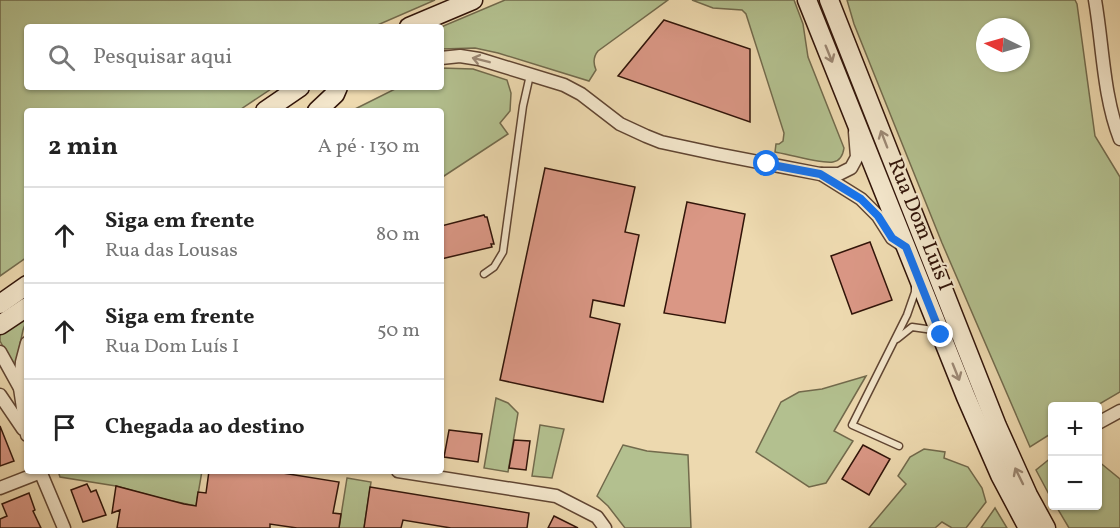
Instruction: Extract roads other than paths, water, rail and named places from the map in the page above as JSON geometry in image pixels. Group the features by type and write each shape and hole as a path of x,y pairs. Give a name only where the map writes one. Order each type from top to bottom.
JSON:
{"main road":[{"path":"416,24 473,0"},
{"name":"Rua Dom Luís I","path":"807,0 966,397 1000,476 1028,528"},
{"name":"Rua Dom Luís I","path":"829,0 996,426 1011,461 1046,528"},
{"path":"269,108 296,90"},
{"path":"320,108 337,90"},
{"path":"0,304 24,287"},
{"path":"0,325 24,309"}],"street":[{"path":"1095,0 1106,85 1111,112 1120,140"},
{"path":"444,58 460,56 479,59 564,85 581,94 620,123 653,139 820,174 839,174 851,168 857,157 853,113"},
{"path":"820,174 861,199 878,216 892,238 906,247"},
{"path":"0,352 20,388"},
{"path":"24,354 20,388 24,418"},
{"path":"1,398 24,430"},
{"path":"1102,421 1120,411"},
{"path":"0,488 36,474"},
{"path":"42,474 64,528"},
{"path":"417,474 556,496 597,517 605,528"}],"lane":[{"path":"484,274 494,267 503,252 523,106 525,73"},
{"path":"899,446 852,425 907,315 915,292 914,266"},
{"path":"894,341 912,327 933,330 941,335"}]}
